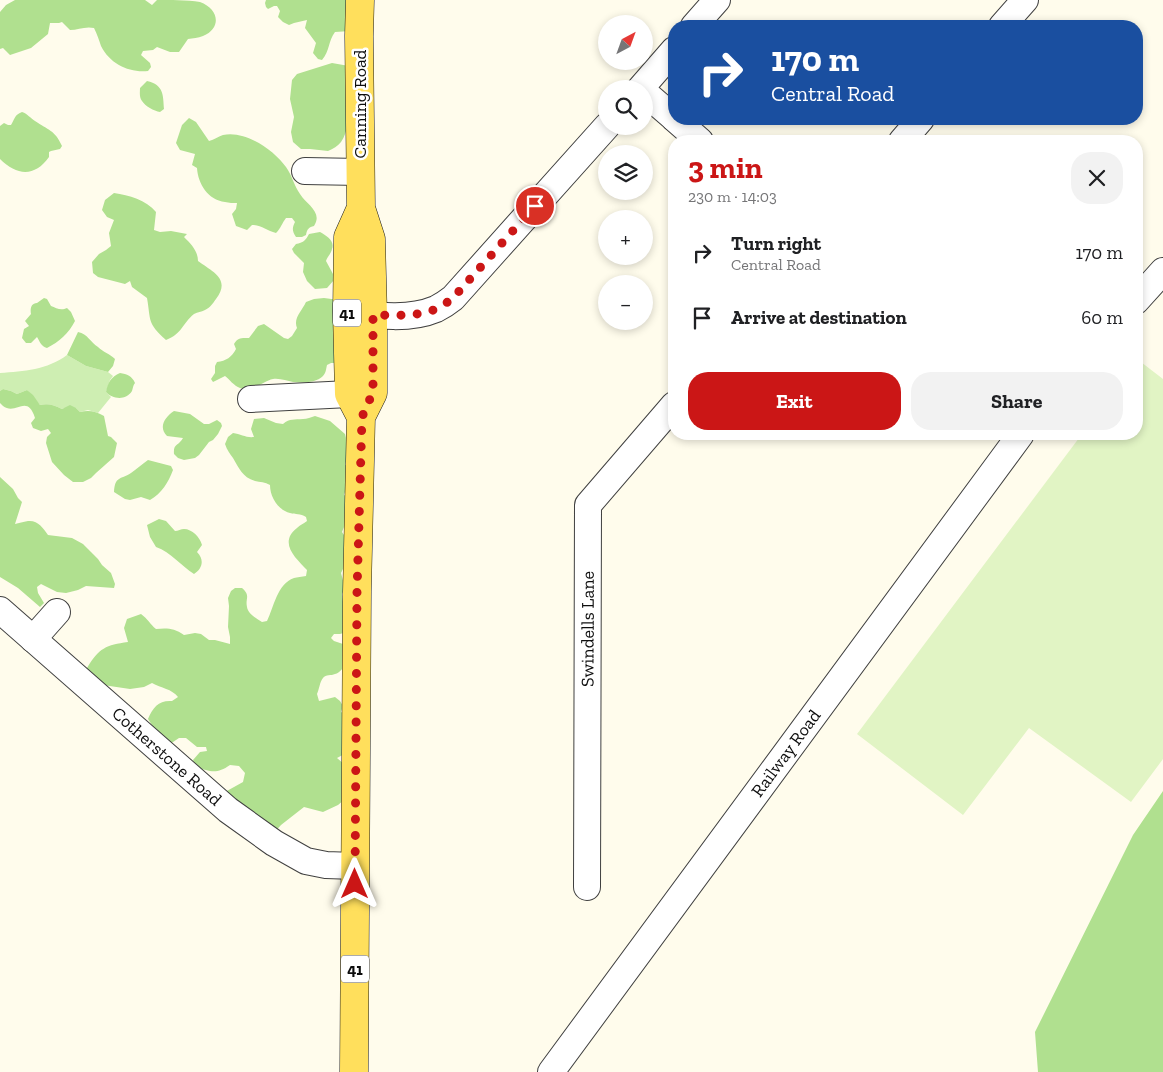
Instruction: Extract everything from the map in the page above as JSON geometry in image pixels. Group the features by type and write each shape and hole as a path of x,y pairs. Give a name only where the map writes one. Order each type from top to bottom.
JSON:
{"main road":[{"name":"Canning Road","path":"354,1072 357,592 355,405 373,392 348,237 361,208 360,0"}],"street":[{"path":"699,20 717,0"},
{"path":"1007,20 1025,0"},
{"path":"648,80 668,57"},
{"path":"653,100 668,113"},
{"path":"682,125 693,135"},
{"path":"907,135 916,125"},
{"path":"360,314 410,315 438,308 453,298 598,135"},
{"path":"305,171 360,172"},
{"path":"1143,292 1163,271"},
{"path":"251,399 355,405"},
{"name":"Swindells Lane","path":"587,887 588,505 668,412"},
{"name":"Railway Road","path":"551,1072 1017,440"},
{"name":"Cotherstone Road","path":"0,610 228,810 274,843 306,861 326,865 356,866"},
{"path":"33,638 57,612"}],"green space":[{"path":"15,0 145,0 152,5 157,0 195,1 211,9 216,19 209,33 197,38 188,39 179,52 170,52 157,47 153,50 143,51 141,55 150,63 151,67 148,71 141,71 127,69 109,58 101,46 94,28 70,30 62,22 50,23 48,34 31,48 10,55 3,48 0,49 0,12 6,5"},
{"path":"266,0 365,0 351,31 335,32 322,60 318,59 313,53 316,43 305,28 307,20 289,25 278,17 280,11 277,6 268,9 266,7"},
{"path":"332,63 349,66 350,105 345,135 338,145 328,151 301,149 293,142 291,132 294,117 290,99 292,80 297,74"},
{"path":"147,81 157,85 162,91 164,109 160,112 147,106 141,99 140,88"},
{"path":"22,112 54,133 62,146 60,149 49,152 49,157 44,164 32,171 26,172 13,169 0,159 0,126 4,123 11,125 16,116"},
{"path":"189,118 196,122 209,141 223,135 232,134 249,138 267,148 281,161 288,170 296,188 317,217 314,226 308,229 306,235 296,237 293,230 295,222 292,218 286,218 276,233 255,225 252,225 247,230 236,226 232,214 236,209 237,203 219,201 209,195 199,180 197,168 192,165 195,154 180,150 176,143 182,125"},
{"path":"114,193 137,199 152,208 156,212 154,230 187,234 184,237 192,245 198,261 221,281 220,292 211,305 207,309 194,314 179,332 166,340 156,330 151,321 147,298 132,287 130,281 125,284 98,277 93,273 92,262 99,254 111,246 109,233 114,220 107,217 102,210 105,200"},
{"path":"320,232 328,237 333,246 326,261 334,280 327,288 315,289 307,281 303,272 304,263 292,249 296,244 304,241 309,234"},
{"path":"44,298 47,299 51,306 61,309 67,308 75,321 63,337 47,348 42,345 37,337 31,343 26,343 22,338 24,329 29,326 25,321 31,314 31,307"},
{"path":"324,298 339,300 336,363 327,365 323,376 313,381 300,382 273,379 249,389 238,387 225,376 213,382 211,379 215,373 217,362 226,360 233,354 236,349 234,344 237,340 249,338 258,326 264,324 288,339 297,328 297,318 306,302"},
{"path":"78,332 84,334 95,345 115,359 113,366 108,372 86,366 67,355"},
{"path":"67,355 86,366 108,372 113,376 106,392 111,397 98,413 88,410 80,412 76,408 62,409 46,404 40,405 27,390 17,394 3,389 0,391 0,373 43,367"},
{"path":"1143,364 1163,379 1163,759 1131,802 1029,728 963,815 857,734 1078,440 1143,440"},
{"path":"120,373 129,376 135,383 132,391 123,398 112,396 106,392 110,380"},
{"path":"3,389 17,394 27,390 40,405 46,404 62,409 70,405 80,412 92,411 104,416 108,436 117,443 114,457 91,478 83,482 73,482 52,462 46,443 47,437 51,433 48,429 41,431 33,428 31,423 35,418 28,407 12,409 3,406 0,403 0,391"},
{"path":"174,411 190,414 204,424 217,420 221,423 222,426 218,434 195,458 184,460 178,458 174,454 174,448 183,438 167,436 164,433 164,422"},
{"path":"315,416 330,421 345,434 349,450 345,465 355,467 355,493 345,492 344,495 357,501 364,518 344,527 342,532 344,535 358,537 354,566 343,569 341,573 345,588 342,594 343,602 347,605 354,630 334,634 331,638 334,641 349,646 348,664 337,673 324,677 317,694 319,701 335,697 343,706 341,712 354,718 352,750 337,758 352,771 350,795 338,805 323,812 304,807 274,833 225,792 243,782 245,773 239,766 230,765 221,770 214,771 196,767 193,760 200,752 207,751 206,747 197,747 186,738 179,738 170,744 162,740 148,719 157,705 172,701 178,697 176,694 152,683 144,687 130,689 103,685 91,678 87,668 99,652 109,646 128,642 124,628 127,619 141,614 156,629 170,629 184,635 201,634 209,640 230,644 228,598 231,591 235,588 242,588 246,593 247,607 251,614 262,622 267,621 277,596 284,585 294,578 306,576 307,570 291,550 289,539 297,528 307,521 306,517 292,514 278,506 273,498 270,485 255,481 244,475 225,444 228,437 233,433 254,437 251,429 254,419 264,418 283,424 290,420 306,419"},
{"path":"148,460 171,466 173,470 167,483 158,494 150,500 141,497 130,500 114,492 119,479 131,473"},
{"path":"0,477 13,489 22,502 15,524 32,521 40,525 48,535 72,538 83,544 111,573 115,584 114,588 86,586 66,593 57,592 41,584 37,587 44,603 40,607 18,588 0,577"},
{"path":"159,519 166,521 175,531 187,529 193,532 199,539 202,545 197,552 202,564 194,574 166,552 156,547 150,537 147,525"},
{"path":"1163,791 1163,1072 1038,1072 1035,1032 1133,835"}],"route":[{"path":"355,884 357,592 362,417 373,392 373,315 410,315 426,312 438,308 453,298 535,206"}]}
